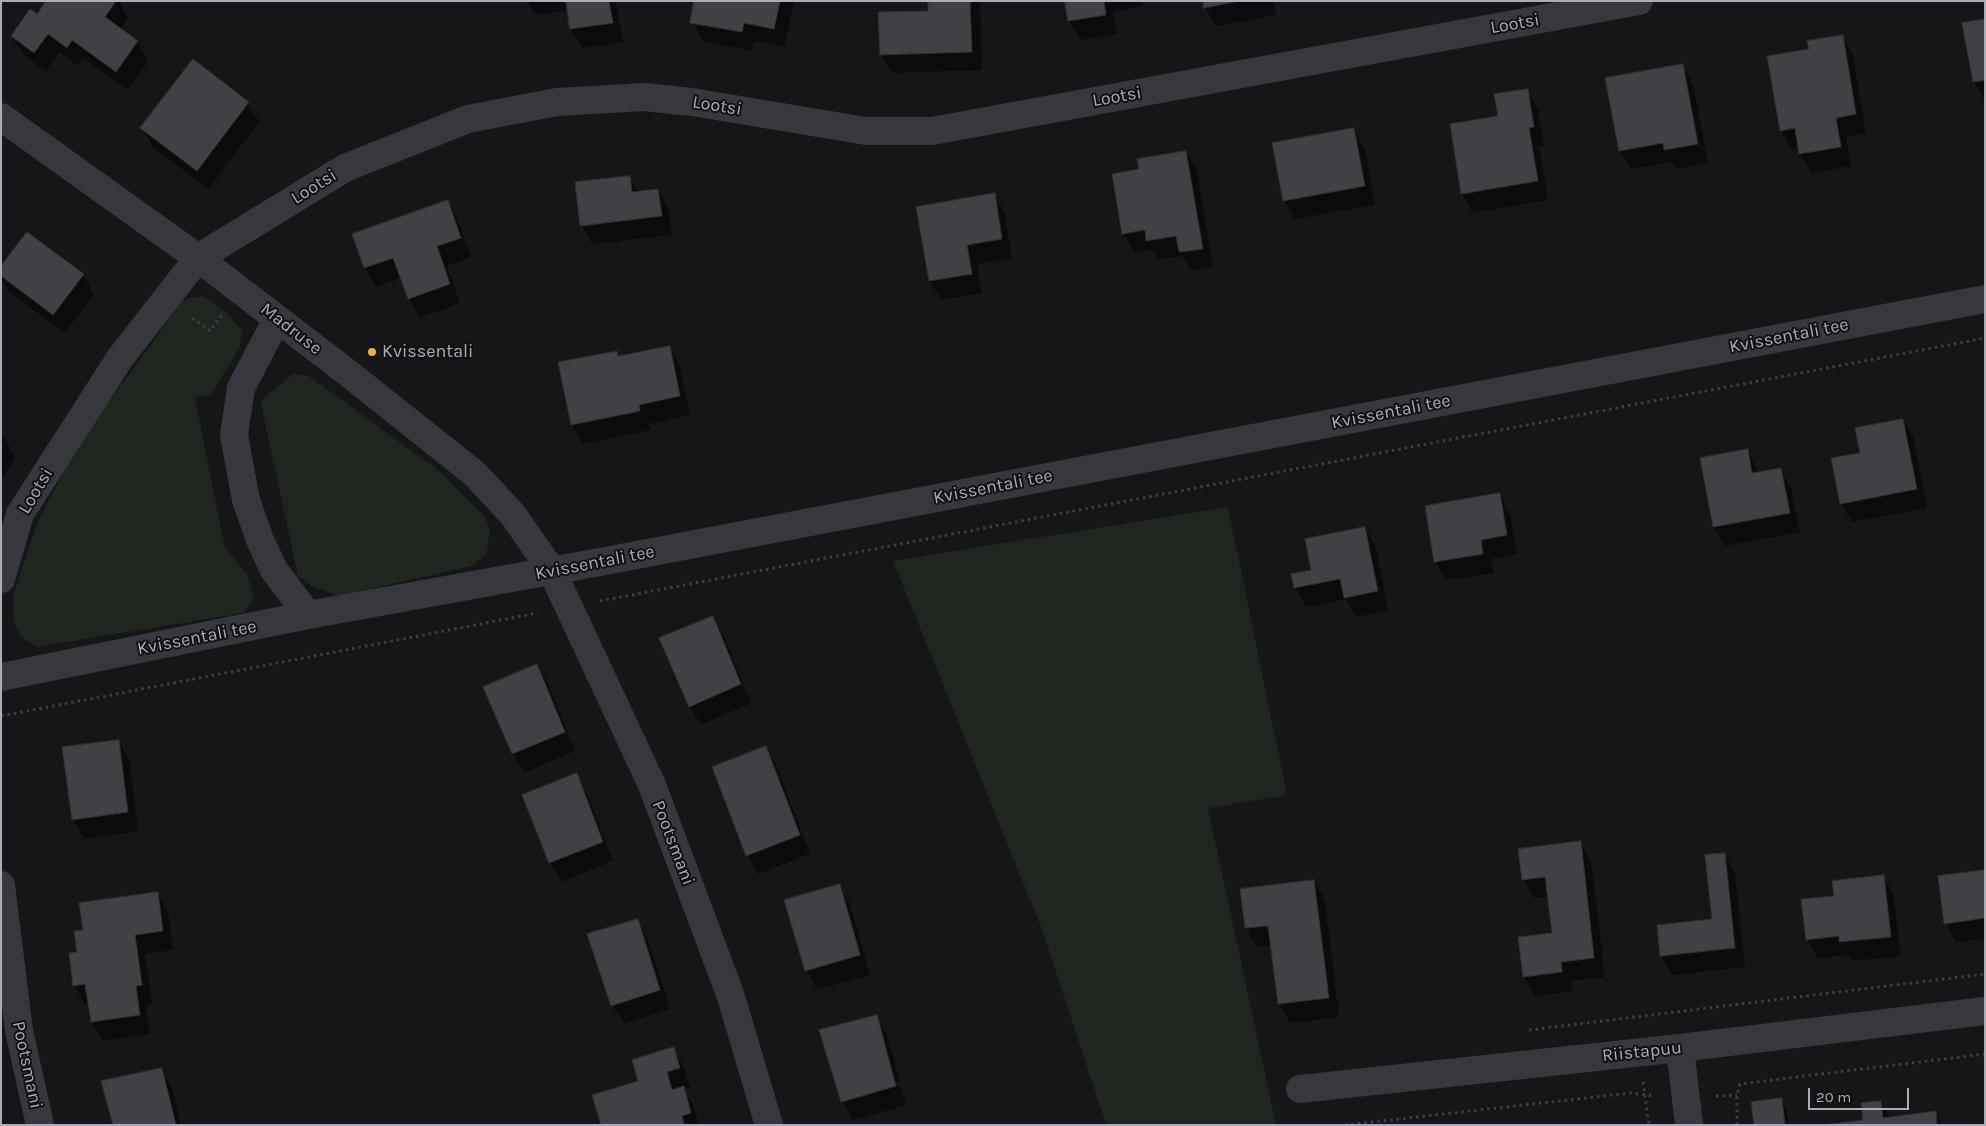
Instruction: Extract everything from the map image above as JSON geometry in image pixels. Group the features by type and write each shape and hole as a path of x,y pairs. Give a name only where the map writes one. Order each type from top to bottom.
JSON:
{"street":[{"name":"Lootsi","path":"1,579 20,514 120,358 198,258 345,168 468,119 557,102 644,97 692,102 866,130 932,131 1639,1"},
{"name":"Madruse","path":"1,117 198,258 475,474 513,515 552,571"},
{"name":"Kvissentali tee","path":"1,677 308,615 552,571 1985,299"},
{"path":"278,319 241,388 234,435 246,500 260,540 274,570 308,615"},
{"name":"Pootsmani","path":"552,571 652,785 731,997 769,1125"},
{"name":"Pootsmani","path":"1,885 18,1031 40,1125"},
{"name":"Riistapuu","path":"1300,1089 1680,1048 1985,1011"},
{"path":"1680,1048 1689,1125"}],"path":[{"path":"1,716 1985,338"},
{"path":"1737,1125 1737,1095 1740,1084 1985,1054"},
{"path":"1345,1125 1631,1093 1658,1097 1737,1095"}],"shaded area":[{"path":"203,296 224,310 243,331 239,349 211,395 195,397 225,548 247,574 254,598 244,613 37,647 20,636 14,620 13,596 37,524 79,441 151,345 182,300"},
{"path":"293,374 309,376 442,473 485,517 490,530 486,555 472,566 339,596 312,586 298,576 261,404 265,397"},
{"path":"1228,507 1287,795 1208,808 1276,1125 1106,1125 1043,932 893,561"}],"building":[{"path":"46,1 116,1 105,17 138,41 116,72 72,40 67,48 48,34 34,53 11,36 30,9 37,14"},
{"path":"566,1 609,1 613,23 570,29"},
{"path":"694,1 780,1 774,29 744,23 742,32 690,23"},
{"path":"928,1 970,1 972,52 880,55 878,12 928,11"},
{"path":"1065,1 1104,1 1106,15 1068,21"},
{"path":"1203,1 1239,1 1204,8"},
{"path":"1985,19 1985,80 1973,82 1962,23"},
{"path":"1843,35 1856,114 1836,118 1841,147 1799,154 1795,128 1780,131 1767,56 1809,49 1807,41"},
{"path":"193,59 249,102 197,171 140,128"},
{"path":"1683,64 1698,144 1664,150 1663,143 1619,151 1605,78"},
{"path":"1528,89 1534,127 1529,128 1538,181 1461,194 1450,124 1498,116 1494,94"},
{"path":"1354,128 1365,186 1283,201 1272,143"},
{"path":"1186,151 1203,249 1179,252 1176,236 1146,241 1145,230 1122,234 1112,174 1139,169 1137,159"},
{"path":"630,176 632,192 658,189 662,216 580,226 575,182"},
{"path":"995,193 1002,239 967,245 972,274 929,281 916,207"},
{"path":"448,200 461,238 437,246 450,284 408,299 393,258 364,268 352,234"},
{"path":"27,232 84,274 53,315 1,276 1,266"},
{"path":"670,346 680,396 639,405 640,411 571,425 558,362 617,351 618,356"},
{"path":"1903,419 1917,489 1840,504 1831,458 1860,453 1855,428"},
{"path":"1748,449 1752,473 1781,468 1790,513 1713,527 1700,458"},
{"path":"1500,493 1507,535 1481,540 1483,554 1434,562 1425,506"},
{"path":"1365,527 1378,591 1344,598 1340,579 1294,588 1291,574 1311,570 1305,539"},
{"path":"713,616 741,684 689,707 659,638"},
{"path":"537,664 565,732 512,754 483,687"},
{"path":"119,740 128,812 72,820 62,747"},
{"path":"766,746 800,835 746,856 712,767"},
{"path":"577,773 603,842 549,863 522,795"},
{"path":"1581,841 1594,958 1561,962 1562,972 1523,977 1518,937 1552,933 1545,877 1522,880 1518,849"},
{"path":"1725,853 1735,948 1660,956 1657,925 1712,919 1705,855"},
{"path":"1985,870 1985,918 1944,924 1938,876"},
{"path":"1884,875 1891,937 1839,942 1839,936 1806,940 1801,899 1834,896 1832,881"},
{"path":"1314,880 1329,998 1278,1004 1268,926 1245,928 1240,889"},
{"path":"840,884 860,955 805,971 784,900"},
{"path":"158,892 163,931 135,935 142,985 136,986 140,1015 91,1022 85,984 73,986 69,953 77,952 74,931 83,930 79,903"},
{"path":"638,919 660,990 611,1006 587,934"},
{"path":"877,1015 896,1086 841,1102 819,1030"},
{"path":"674,1047 680,1068 667,1072 672,1090 684,1086 691,1113 682,1116 684,1125 601,1125 592,1095 638,1081 632,1060"},
{"path":"162,1068 176,1125 113,1125 101,1081"},
{"path":"1782,1098 1785,1125 1754,1125 1751,1102"},
{"path":"1881,1101 1883,1118 1936,1111 1937,1125 1824,1125 1863,1120 1861,1103"}],"place":[{"name":"Kvissentali","path":"372,352"}]}
